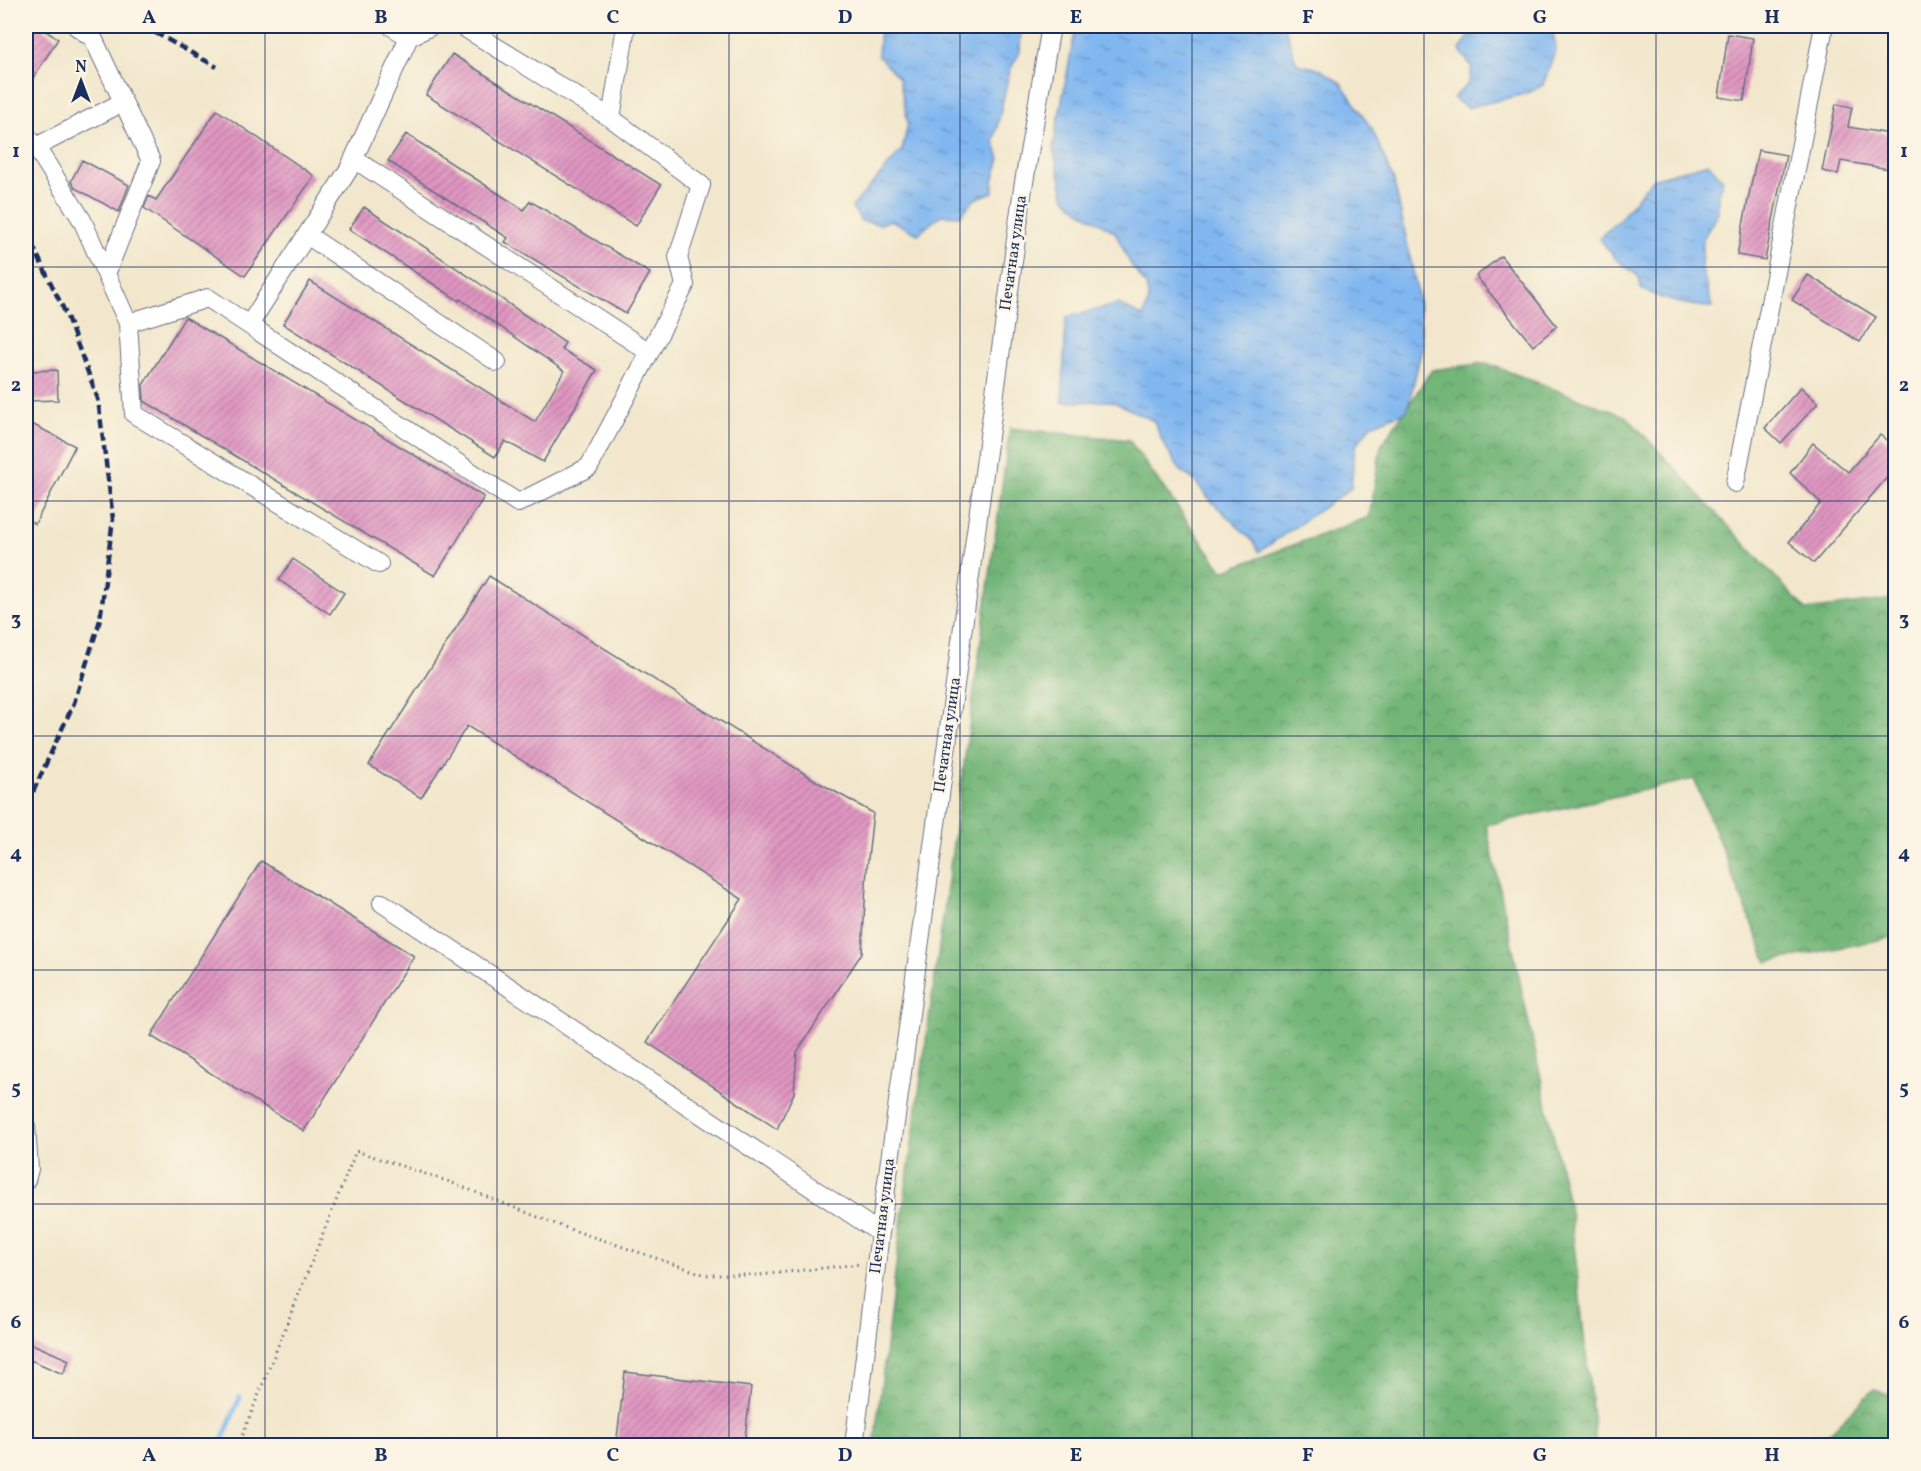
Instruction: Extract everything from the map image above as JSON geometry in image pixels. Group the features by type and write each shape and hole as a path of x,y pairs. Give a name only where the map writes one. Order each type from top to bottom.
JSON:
{"street":[{"path":"75,26 93,38 151,161 106,274"},
{"path":"391,26 409,37"},
{"path":"249,325 350,169 409,37 431,26"},
{"path":"128,323 208,298 518,503 589,467 685,285 678,257 701,185 610,118 462,26"},
{"path":"610,118 626,26"},
{"name":"Печатная улица","path":"854,1446 880,1233 1023,188 1051,26"},
{"path":"1735,483 1824,26"},
{"path":"123,102 31,141 82,220 128,323 134,414 379,564"},
{"path":"354,159 649,352"},
{"path":"307,235 497,362"},
{"path":"382,903 880,1233"},
{"path":"26,1127 29,1169 26,1180"}],"path":[{"path":"238,1446 356,1151 450,1182 558,1225 706,1275 759,1275 877,1262"}],"green space":[{"path":"1486,363 1627,417 1806,610 1895,599 1895,937 1767,962 1694,779 1486,825 1571,1217 1596,1445 874,1446 902,1217 1010,428 1129,440 1223,571 1369,517 1381,446 1432,370"},
{"path":"1873,1390 1895,1395 1895,1445 1817,1445"}],"water":[{"path":"880,26 1021,26 1020,52 1010,70 994,141 1000,159 993,181 993,192 975,199 960,216 941,215 918,234 891,220 880,224 861,221 852,207 902,150 908,124 899,78 878,56"},
{"path":"1076,26 1284,26 1297,64 1320,69 1341,83 1372,129 1394,181 1418,295 1422,348 1407,411 1371,425 1355,447 1351,488 1259,552 1254,542 1212,502 1193,479 1181,472 1163,443 1154,421 1112,401 1062,402 1066,317 1119,304 1143,317 1149,300 1146,285 1131,265 1115,232 1079,210 1065,198 1053,148"},
{"path":"1487,26 1552,26 1556,49 1543,85 1528,93 1467,108 1453,98 1468,84 1472,68 1460,50 1470,35 1490,32"},
{"path":"1708,163 1723,180 1718,194 1718,212 1703,239 1701,266 1712,307 1675,302 1641,289 1639,277 1617,260 1599,238 1620,219 1652,179"}],"building":[{"path":"26,26 38,26 58,39 26,89"},
{"path":"1728,34 1753,38 1744,101 1719,97"},
{"path":"452,54 661,185 636,226 426,95"},
{"path":"1836,104 1852,107 1848,127 1896,135 1896,170 1841,161 1838,174 1822,171"},
{"path":"217,110 314,176 245,276 144,208 149,196 156,200"},
{"path":"406,134 524,210 530,201 650,273 626,314 505,242 508,238 388,161"},
{"path":"1758,150 1786,155 1765,260 1737,255"},
{"path":"82,160 129,185 119,212 75,188 71,181"},
{"path":"364,207 565,343 561,349 597,370 543,462 505,441 495,457 283,324 310,281 535,422 564,371 460,299 459,301 349,229"},
{"path":"1501,256 1557,326 1533,346 1476,276"},
{"path":"1808,275 1876,317 1860,342 1792,300"},
{"path":"185,317 484,497 435,576 144,401 143,385"},
{"path":"57,370 58,400 27,401 26,371"},
{"path":"1801,387 1818,403 1781,443 1765,428"},
{"path":"26,421 75,446 35,524 26,519"},
{"path":"1880,435 1896,448 1896,467 1814,563 1789,542 1821,503 1790,473 1813,443 1848,472"},
{"path":"293,559 344,593 330,614 279,580"},
{"path":"489,576 818,782 873,813 862,953 797,1052 794,1093 777,1129 647,1042 742,899 467,726 421,798 369,765"},
{"path":"261,861 414,956 304,1131 151,1036"},
{"path":"30,1343 69,1360 63,1374 26,1358"},
{"path":"625,1372 751,1387 744,1446 616,1446"}],"waterway":[{"path":"220,1446 240,1397"}],"railway":[{"path":"143,26 217,67"},
{"path":"26,232 66,314 98,399 113,519 100,620 74,703 26,807"}]}
